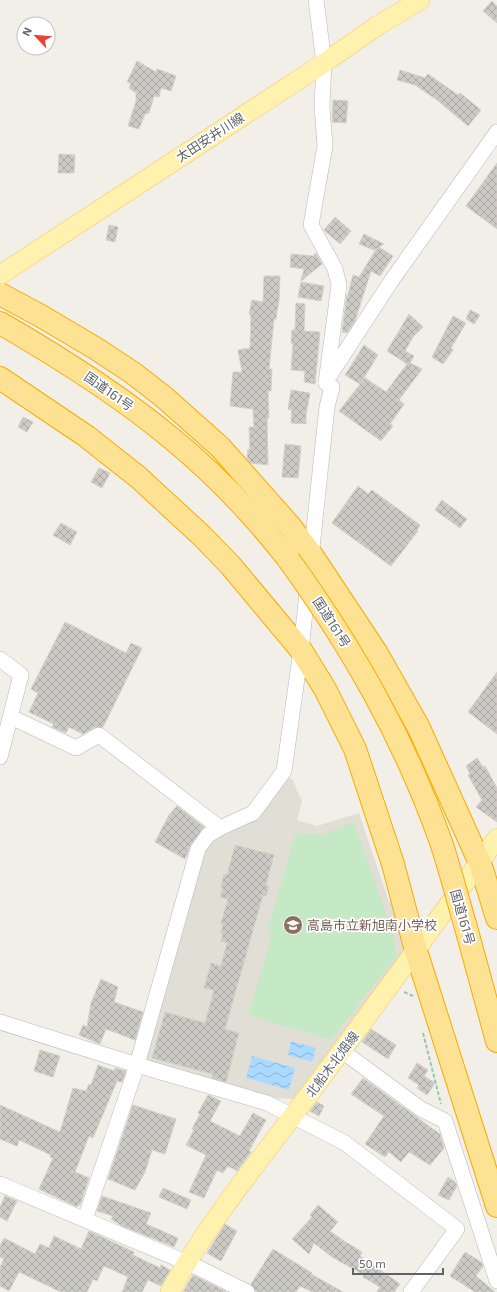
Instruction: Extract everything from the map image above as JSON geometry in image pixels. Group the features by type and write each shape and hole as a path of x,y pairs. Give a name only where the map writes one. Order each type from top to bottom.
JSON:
{"highway":[{"path":"0,294 42,316 95,348 165,398 224,452 273,506 311,554 376,652 418,726 480,863 497,918"},
{"name":"国道161号","path":"0,323 79,371 171,437 248,511 289,560 323,607 373,688 415,775 441,843 497,1041"},
{"path":"0,378 86,436 138,477 202,536 231,566 301,650 325,689 355,749 393,864 416,951 497,1206"}],"main road":[{"name":"太田安井川線","path":"0,275 378,26 420,0"},
{"name":"北船木北畑線","path":"170,1292 186,1263 217,1217 416,951 497,838"}],"street":[{"path":"316,0 324,63 322,106 325,146 311,225 335,268 339,285 326,383"},
{"path":"326,383 334,366 392,280 497,132"},
{"path":"85,1219 137,1066 198,849 208,836 220,828 252,813 284,771 301,650 327,407 332,387 326,383"},
{"path":"0,659 21,675 0,757"},
{"path":"11,717 76,748 99,735 220,828"},
{"path":"0,1022 137,1066 266,1103 346,1143 457,1230 411,1292"},
{"path":"342,1051 422,1109 445,1121 497,1281"},
{"path":"0,1184 186,1263 247,1292"}],"path":[{"path":"390,986 414,996"},
{"path":"421,1026 445,1121"}],"shaded area":[{"name":"高島市立新旭南小学校","path":"285,776 292,779 302,801 297,820 317,826 359,813 389,902 399,906 409,943 297,1099 273,1098 151,1062 146,1059 207,844"}],"green space":[{"path":"354,822 395,940 395,958 331,1040 248,1015 271,939 268,928 296,833 322,835"}],"water":[{"path":"291,1041 316,1048 312,1062 288,1055"},
{"path":"252,1056 295,1068 289,1090 246,1078"}],"building":[{"path":"492,1 497,6 497,23 483,11"},
{"path":"137,61 156,72 157,69 176,76 171,91 161,88 159,97 154,96 149,113 145,114 139,129 128,126 136,101 136,93 129,88 131,83 127,82"},
{"path":"400,70 425,78 428,74 458,95 460,93 481,110 468,126 437,100 415,85 397,80"},
{"path":"333,100 348,101 346,123 332,122"},
{"path":"59,154 75,155 74,173 58,173"},
{"path":"497,163 497,229 466,206"},
{"path":"335,217 351,231 340,244 324,230"},
{"path":"109,225 118,227 115,242 106,240"},
{"path":"364,234 384,244 379,247 393,256 380,276 371,271 355,321 347,333 342,332 347,295 353,275 359,277 377,248 374,250 359,244"},
{"path":"316,253 322,264 301,281 304,269 290,267 291,254 313,256"},
{"path":"264,276 280,276 279,300 276,319 274,319 269,369 272,369 271,391 268,391 268,465 251,463 247,458 248,449 250,450 249,427 254,427 253,409 230,406 233,372 242,372 238,350 250,348 251,315 249,314 252,300 263,302"},
{"path":"301,282 324,286 321,301 298,297"},
{"path":"296,303 305,304 304,331 320,332 315,384 304,382 305,371 291,370 293,344 291,343 292,330 295,330"},
{"path":"470,310 480,315 474,324 466,319"},
{"path":"409,314 423,327 413,337 405,351 414,356 410,363 422,369 399,400 404,404 390,424 393,426 381,441 339,411 365,378 386,392 407,364 387,351"},
{"path":"453,316 466,323 451,348 453,350 443,364 432,357"},
{"path":"364,345 378,355 360,384 345,375"},
{"path":"291,390 310,393 306,424 291,423 292,410 288,409"},
{"path":"23,417 33,422 27,432 18,427"},
{"path":"285,444 301,446 298,478 282,477"},
{"path":"99,468 110,473 102,488 91,482"},
{"path":"358,486 368,494 372,490 420,525 417,530 418,531 391,566 332,523"},
{"path":"442,500 467,519 460,528 435,510"},
{"path":"61,523 77,532 70,545 53,535"},
{"path":"65,622 126,653 131,643 142,648 103,727 95,727 83,734 69,727 66,733 52,727 54,724 29,712 38,693 31,689"},
{"path":"497,672 497,734 468,712"},
{"path":"477,758 483,767 485,766 497,788 497,822 476,807 482,800 468,775 470,774 466,766"},
{"path":"177,806 204,827 191,844 185,859 155,842 169,815"},
{"path":"235,845 274,855 266,885 269,886 266,896 263,895 225,1029 239,1033 226,1082 213,1078 212,1074 152,1058 165,1012 205,1023 214,990 204,988 211,963 221,966 227,943 221,941 223,924 221,923 228,899 220,897 223,888 221,887 224,874 227,875"},
{"path":"101,979 118,987 114,1002 143,1012 135,1040 106,1029 100,1044 79,1035 83,1025 87,1027 91,1003"},
{"path":"371,1029 396,1045 388,1059 362,1042"},
{"path":"40,1050 60,1056 53,1077 34,1071"},
{"path":"417,1063 428,1070 424,1076 435,1083 427,1095 417,1088 419,1085 408,1078"},
{"path":"98,1065 114,1071 115,1068 126,1071 122,1082 117,1081 93,1138 89,1136 75,1172 89,1178 80,1205 77,1207 39,1189 53,1158 50,1157 51,1155 19,1140 17,1146 0,1139 0,1105 60,1132 73,1088 86,1091 89,1084 91,1085"},
{"path":"363,1078 440,1134 444,1148 430,1165 409,1152 401,1162 389,1152 385,1157 365,1144 384,1116 351,1094"},
{"path":"208,1095 221,1101 210,1121 240,1136 253,1113 266,1120 249,1151 251,1152 237,1171 228,1166 223,1173 217,1170 204,1198 189,1192 206,1155 186,1145 200,1114 198,1113"},
{"path":"317,1102 324,1106 319,1116 310,1111"},
{"path":"133,1105 176,1119 165,1154 152,1150 145,1172 135,1190 108,1179"},
{"path":"448,1177 455,1182 457,1186 449,1200 438,1195"},
{"path":"163,1188 191,1200 187,1209 159,1197"},
{"path":"5,1196 17,1201 7,1221 0,1217 0,1207"},
{"path":"102,1196 151,1213 146,1224 178,1238 174,1247 122,1226 111,1219 113,1216 97,1211"},
{"path":"318,1205 338,1222 330,1231 362,1252 360,1256 400,1284 394,1292 377,1292 380,1287 363,1277 364,1275 332,1257 314,1243 309,1254 292,1239 312,1217 310,1215"},
{"path":"225,1224 237,1231 221,1261 207,1253"},
{"path":"89,1231 134,1252 133,1255 160,1268 161,1265 170,1270 161,1286 148,1280 142,1292 122,1292 128,1277 104,1266 97,1281 93,1279 87,1292 61,1292 19,1272 9,1291 0,1286 0,1267 4,1259 0,1257 0,1246 4,1238 35,1254 40,1244 49,1248 54,1236 81,1249"},
{"path":"273,1249 312,1273 311,1274 343,1292 312,1292 300,1286 296,1292 256,1292 251,1284"},
{"path":"465,1252 481,1262 483,1266 476,1276 495,1292 475,1292 450,1276"},
{"path":"193,1275 227,1292 183,1292"}],"place":[{"name":"高島市立新旭南小学校","path":"293,925"}]}
